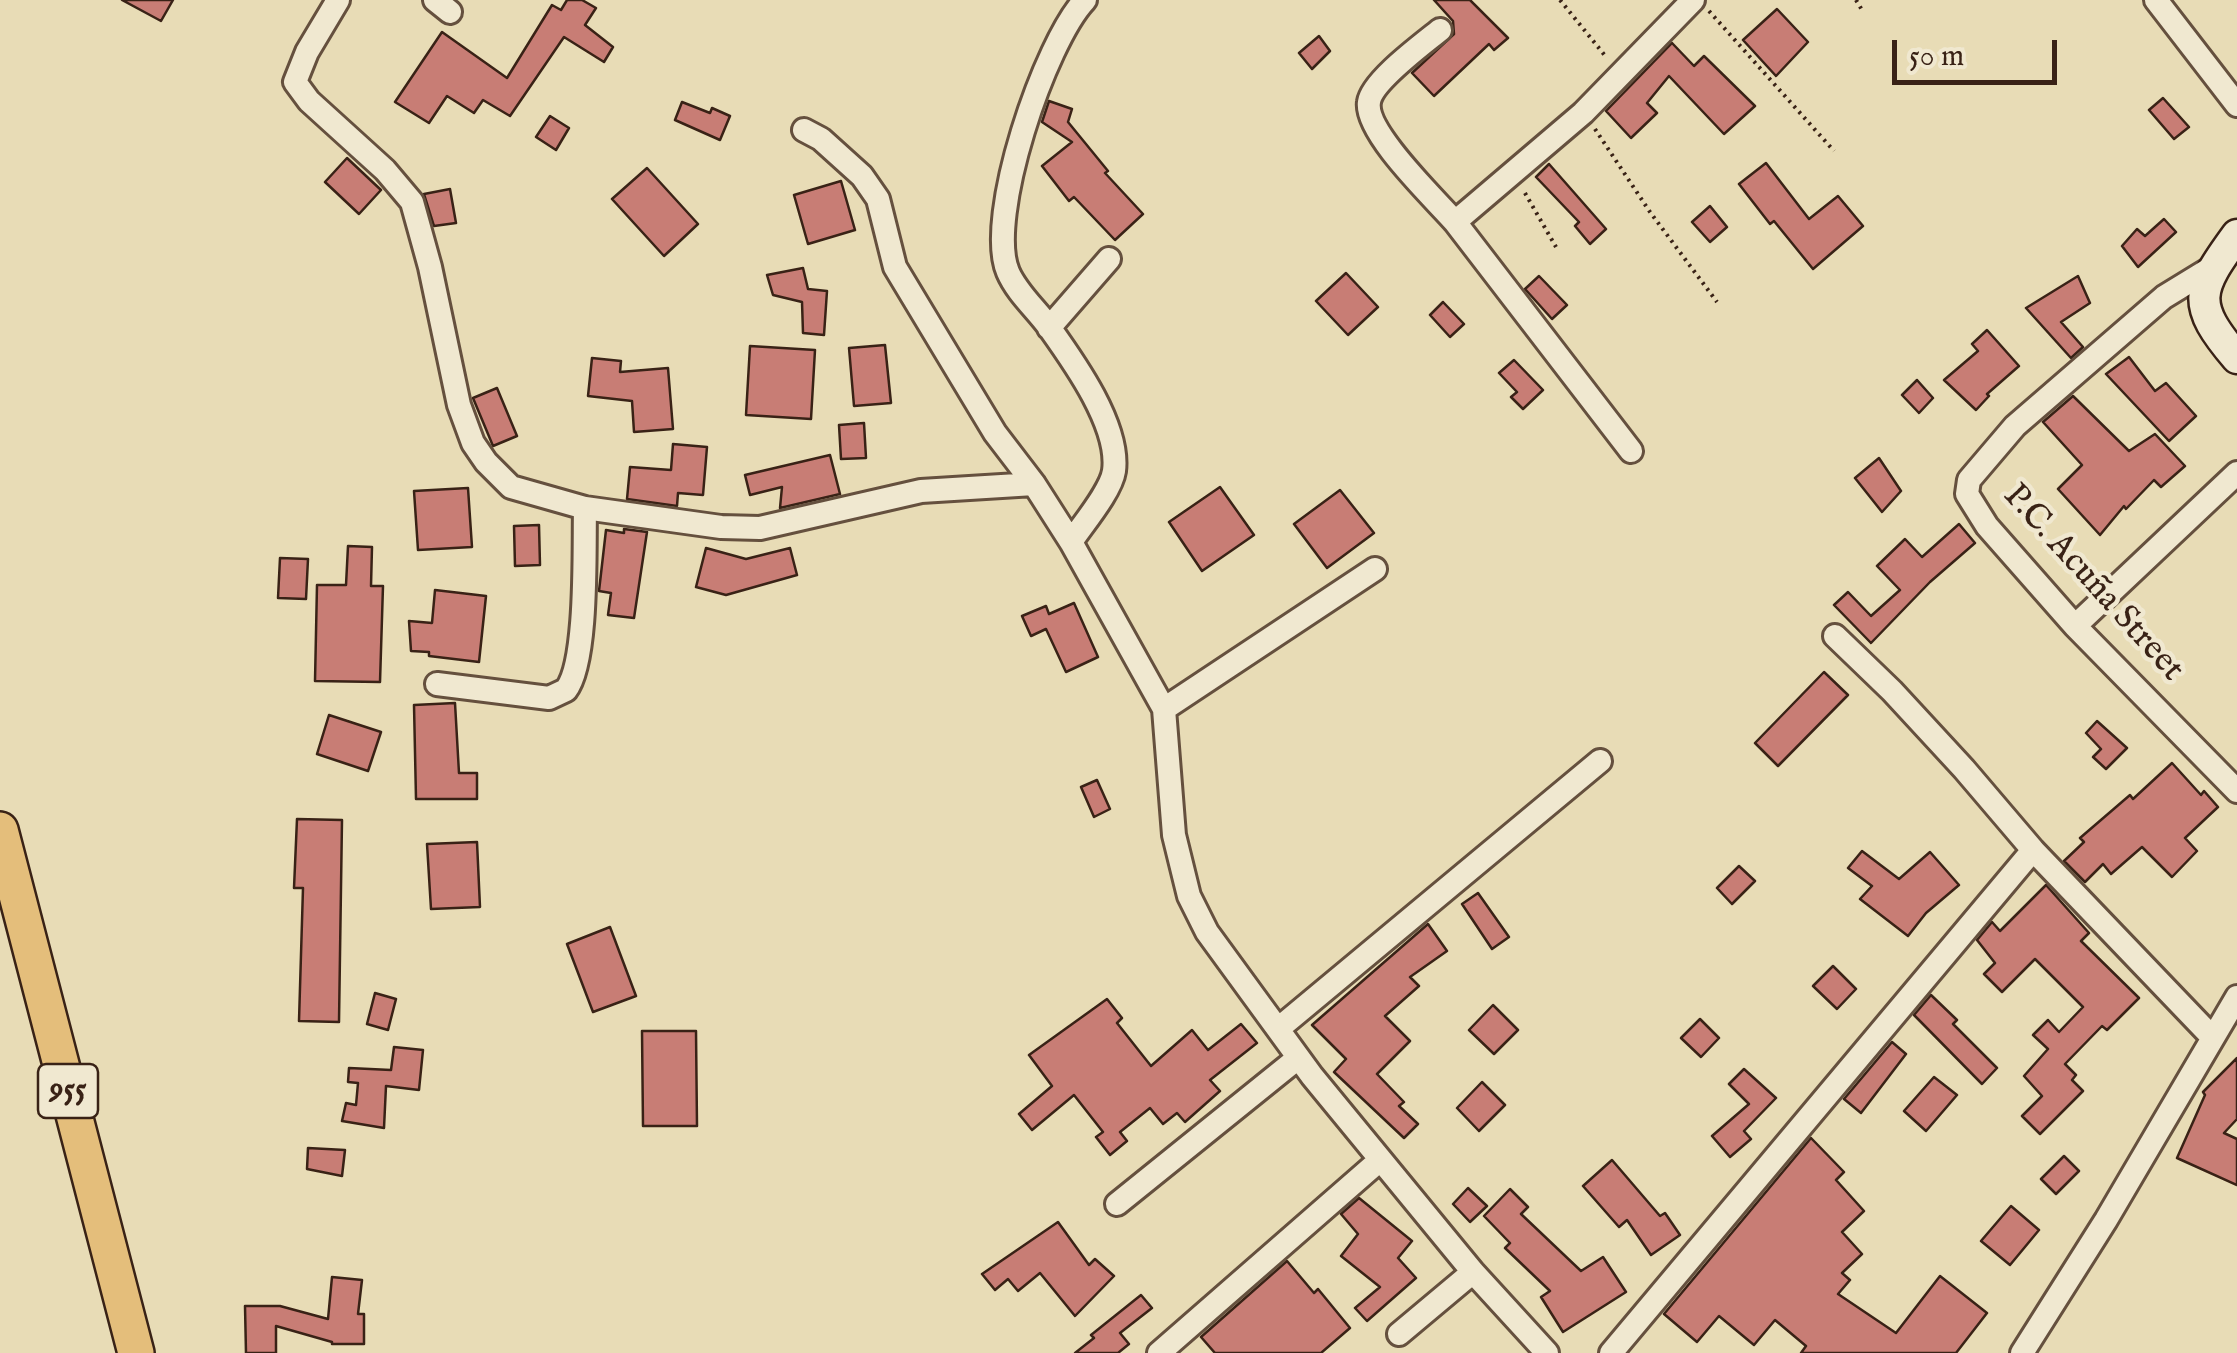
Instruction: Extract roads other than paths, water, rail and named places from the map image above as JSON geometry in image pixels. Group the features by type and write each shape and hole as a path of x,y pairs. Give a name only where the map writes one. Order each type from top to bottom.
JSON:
{"main road":[{"name":"955","path":"0,830 136,1353"}],"street":[{"path":"338,0 297,74 299,91 385,170 412,202 459,404 473,443 512,488 585,508 720,527 760,528 921,492 1034,484"},
{"path":"1070,542 1110,484 1115,469 1108,429 1096,401 1050,328 1008,271 1002,234 1014,165 1046,65 1085,0"},
{"path":"1455,222 1583,113 1696,0"},
{"path":"2156,0 2237,105"},
{"path":"1440,30 1374,91 1369,103 1375,128 1455,222 1631,451"},
{"path":"804,130 822,139 862,176 878,200 895,267 996,433 1070,542 1164,709 1174,836 1188,896 1207,932 1298,1058 1380,1160 1545,1352"},
{"path":"2237,236 2213,267 2205,287 2206,314 2212,329 2237,358"},
{"path":"1050,328 1109,259"},
{"name":"P.C. Acuña Street","path":"2213,267 2164,297 2014,426 1969,480 1967,494 1975,510 2076,626 2237,791"},
{"path":"2076,626 2237,473"},
{"path":"437,684 548,698 566,690 576,669 585,508"},
{"path":"1164,709 1374,569"},
{"path":"1835,636 1964,769 2033,850 2212,1038"},
{"path":"1278,1030 1600,761"},
{"path":"1610,1353 2033,850"},
{"path":"2022,1353 2106,1220 2237,996"},
{"path":"1117,1204 1298,1058"},
{"path":"1158,1353 1380,1160"},
{"path":"1399,1334 1473,1272"}]}
